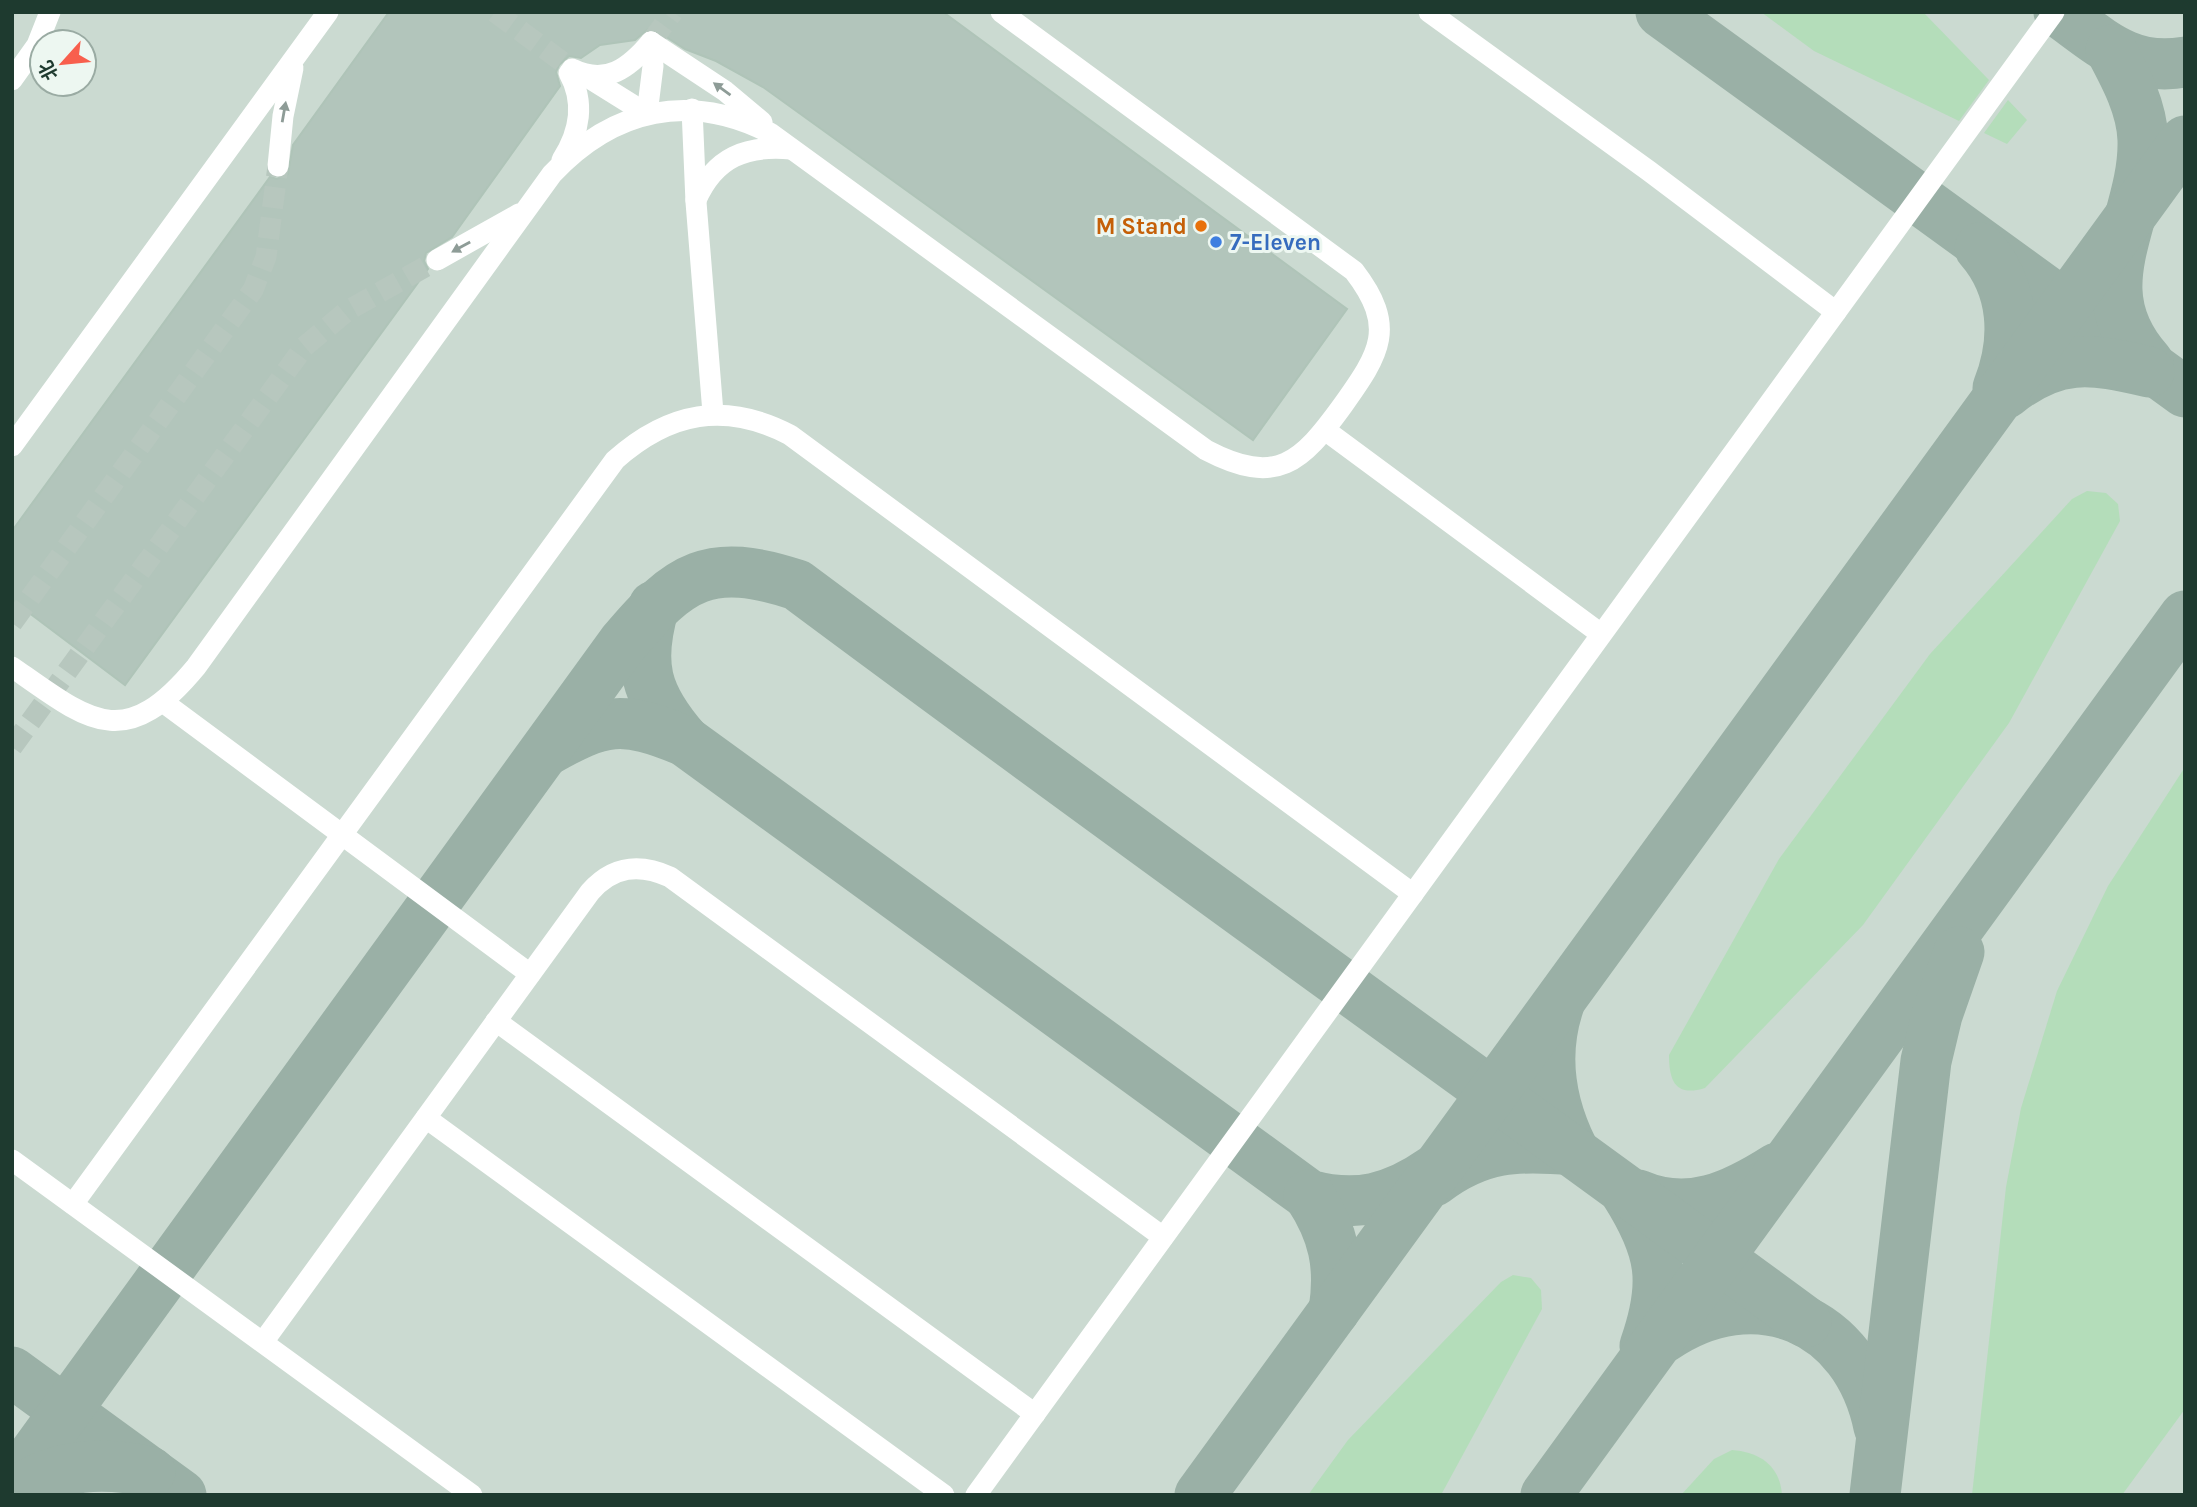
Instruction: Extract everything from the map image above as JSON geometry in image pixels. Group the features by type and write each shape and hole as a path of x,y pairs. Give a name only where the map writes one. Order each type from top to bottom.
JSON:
{"lane":[{"path":"12,79 37,45 50,12"},
{"path":"278,166 283,116 308,12"},
{"path":"12,446 328,12"},
{"path":"651,41 725,91 793,149 1206,450 1234,465 1260,467 1286,463 1306,452 1372,365 1379,343 1378,314 1370,292 1354,271 1001,12"},
{"path":"1429,12 1638,163 1836,312"},
{"path":"976,1495 2054,12"},
{"path":"575,72 598,77 621,71 633,63 651,41"},
{"path":"647,114 653,66 651,41"},
{"path":"575,72 647,114"},
{"path":"12,667 76,712 96,720 117,720 140,715 163,702 196,667 552,174 569,147 578,122 580,101 575,72"},
{"path":"552,174 588,142 647,114 692,109 745,120 793,149"},
{"path":"692,109 696,202 713,413"},
{"path":"696,202 715,169 739,152 766,147 793,149"},
{"path":"437,260 527,209"},
{"path":"73,1204 615,460 641,437 655,430 713,413 772,425 790,435 1413,894"},
{"path":"1325,430 1601,635"},
{"path":"163,702 530,974"},
{"path":"263,1342 599,882 622,869 653,870 685,888 1163,1237"},
{"path":"496,1021 1035,1414"},
{"path":"426,1118 944,1495"},
{"path":"12,1160 472,1495"}],"shaded area":[{"path":"12,12 2185,12 2185,1495 12,1495"}],"green space":[{"path":"1761,12 1923,12 1989,80 1959,121 1814,51"},
{"path":"2008,100 2027,120 2007,144 1984,133"},
{"path":"2087,491 2106,493 2118,504 2120,521 2009,723 1863,925 1705,1088 1681,1089 1673,1080 1669,1055 1779,859 1930,654 2072,499"},
{"path":"2185,767 2185,1409 2122,1495 1972,1495 2006,1187 2021,1108 2057,991 2108,886"},
{"path":"1513,1275 1531,1278 1541,1290 1542,1309 1441,1495 1308,1495 1348,1440 1501,1282"},
{"path":"1732,1450 1760,1457 1767,1462 1777,1476 1782,1495 1681,1495 1714,1459"}],"building":[{"path":"389,12 943,12 1347,309 1253,440 763,87 716,61 685,49 657,31 648,29 635,40 600,45 581,58 569,56 559,65 556,72 560,86 452,237 426,253 424,261 428,269 125,685 12,600 12,531 270,177 277,179 288,174 293,145"}],"taxiway":[{"path":"1661,12 2185,392"},
{"path":"2059,12 2103,44 2132,58 2148,63 2185,62"},
{"path":"2111,50 2136,105 2143,140 2141,170 2117,280 2119,307 2128,334 2148,362"},
{"path":"1200,1495 2185,141"},
{"path":"1980,248 2000,280 2009,315 2008,352 1998,388"},
{"path":"2006,393 2041,371 2074,362 2109,364 2149,372"},
{"path":"12,1485 623,643 662,601 680,587 698,578 718,573 741,572 797,585 1806,1322"},
{"path":"654,606 646,645 648,678 661,709 685,741"},
{"path":"1546,1495 2185,616"},
{"path":"546,751 583,732 614,724 645,727 685,741 1309,1195 1343,1201 1374,1198 1403,1188 1433,1171"},
{"path":"1875,1495 1926,1061 1937,1015 1959,952"},
{"path":"1559,1004 1551,1041 1551,1078 1559,1115 1573,1150"},
{"path":"1434,1181 1467,1161 1500,1150 1573,1150"},
{"path":"1638,1195 1675,1204 1693,1204 1727,1195 1777,1168"},
{"path":"1626,1193 1647,1232 1657,1267 1656,1304 1645,1346"},
{"path":"1309,1195 1318,1209 1334,1250 1337,1279 1334,1311"},
{"path":"1663,1338 1698,1319 1732,1310 1766,1310 1797,1318 1825,1334 1849,1358 1867,1389 1879,1427"},
{"path":"12,1372 181,1495"},
{"path":"12,1495 44,1477 78,1468 96,1466 150,1472"}],"tunnel":[{"path":"495,12 572,69"},
{"path":"651,42 673,12"},
{"path":"12,623 253,290 266,257 278,166"},
{"path":"12,747 304,347 347,311 437,260"}],"place":[{"name":"M Stand","path":"1201,226"},
{"name":"7-Eleven","path":"1216,242"}]}
